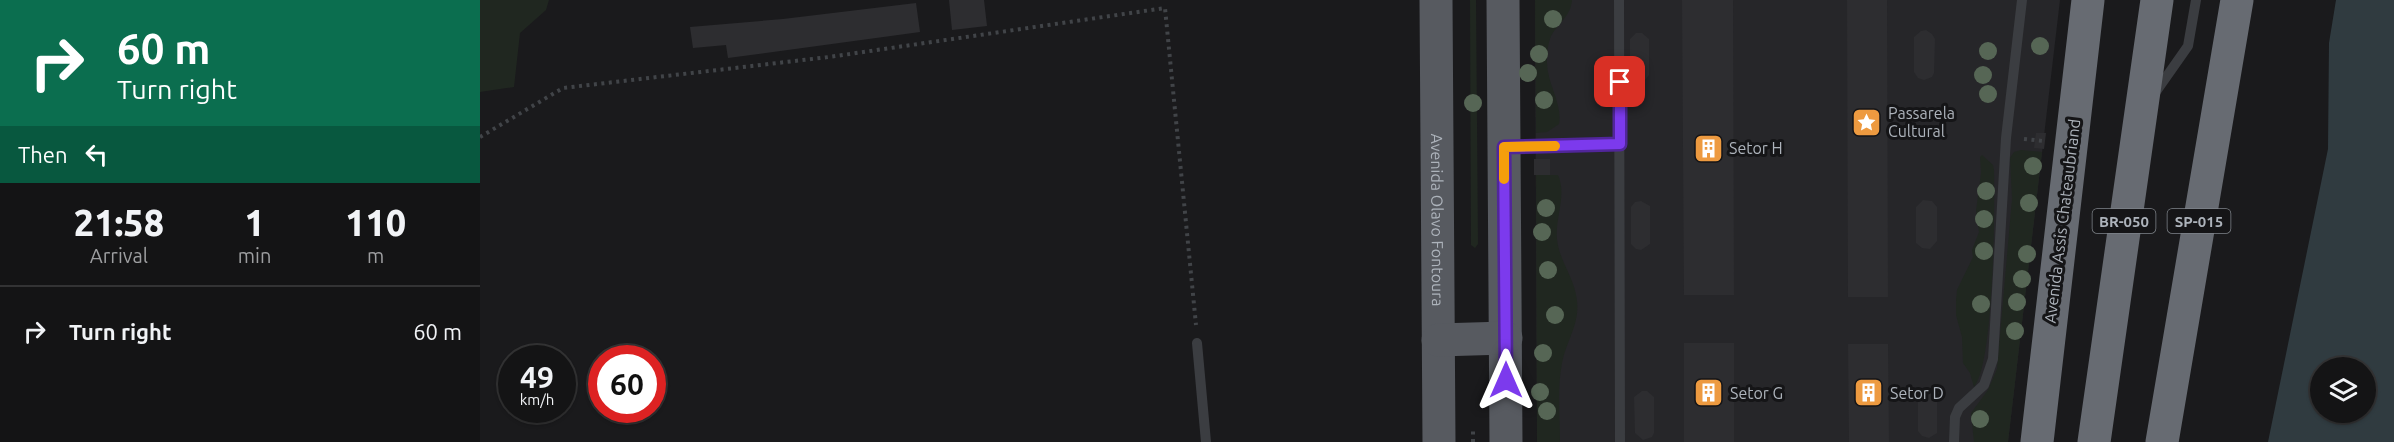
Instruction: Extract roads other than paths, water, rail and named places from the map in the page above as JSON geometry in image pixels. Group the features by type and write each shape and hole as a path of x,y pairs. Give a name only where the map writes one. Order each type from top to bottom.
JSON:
{"highway":[{"name":"Avenida Assis Chateaubriand","path":"2037,442 2088,0"},
{"name":"BR-050","path":"2094,442 2157,0"},
{"name":"SP-015","path":"2162,442 2237,0"}],"main road":[{"name":"Avenida Olavo Fontoura","path":"1436,0 1438,442"},
{"path":"1503,0 1506,442"},
{"path":"1438,340 1506,338"},
{"path":"1438,410 1447,427 1449,442"}],"lane":[{"path":"1619,0 1620,442"},
{"path":"1954,442 1954,417 1959,408 1984,385 1993,359 2006,138 2022,0"},
{"path":"2139,115 2188,46 2196,0"},
{"path":"1504,147 1620,144"},
{"path":"1197,343 1206,442"}],"place":[{"name":"Passarela Cultural","path":"1867,122"},
{"name":"Setor H","path":"1708,148"},
{"name":"Setor G","path":"1709,393"},
{"name":"Setor D","path":"1869,393"}]}
